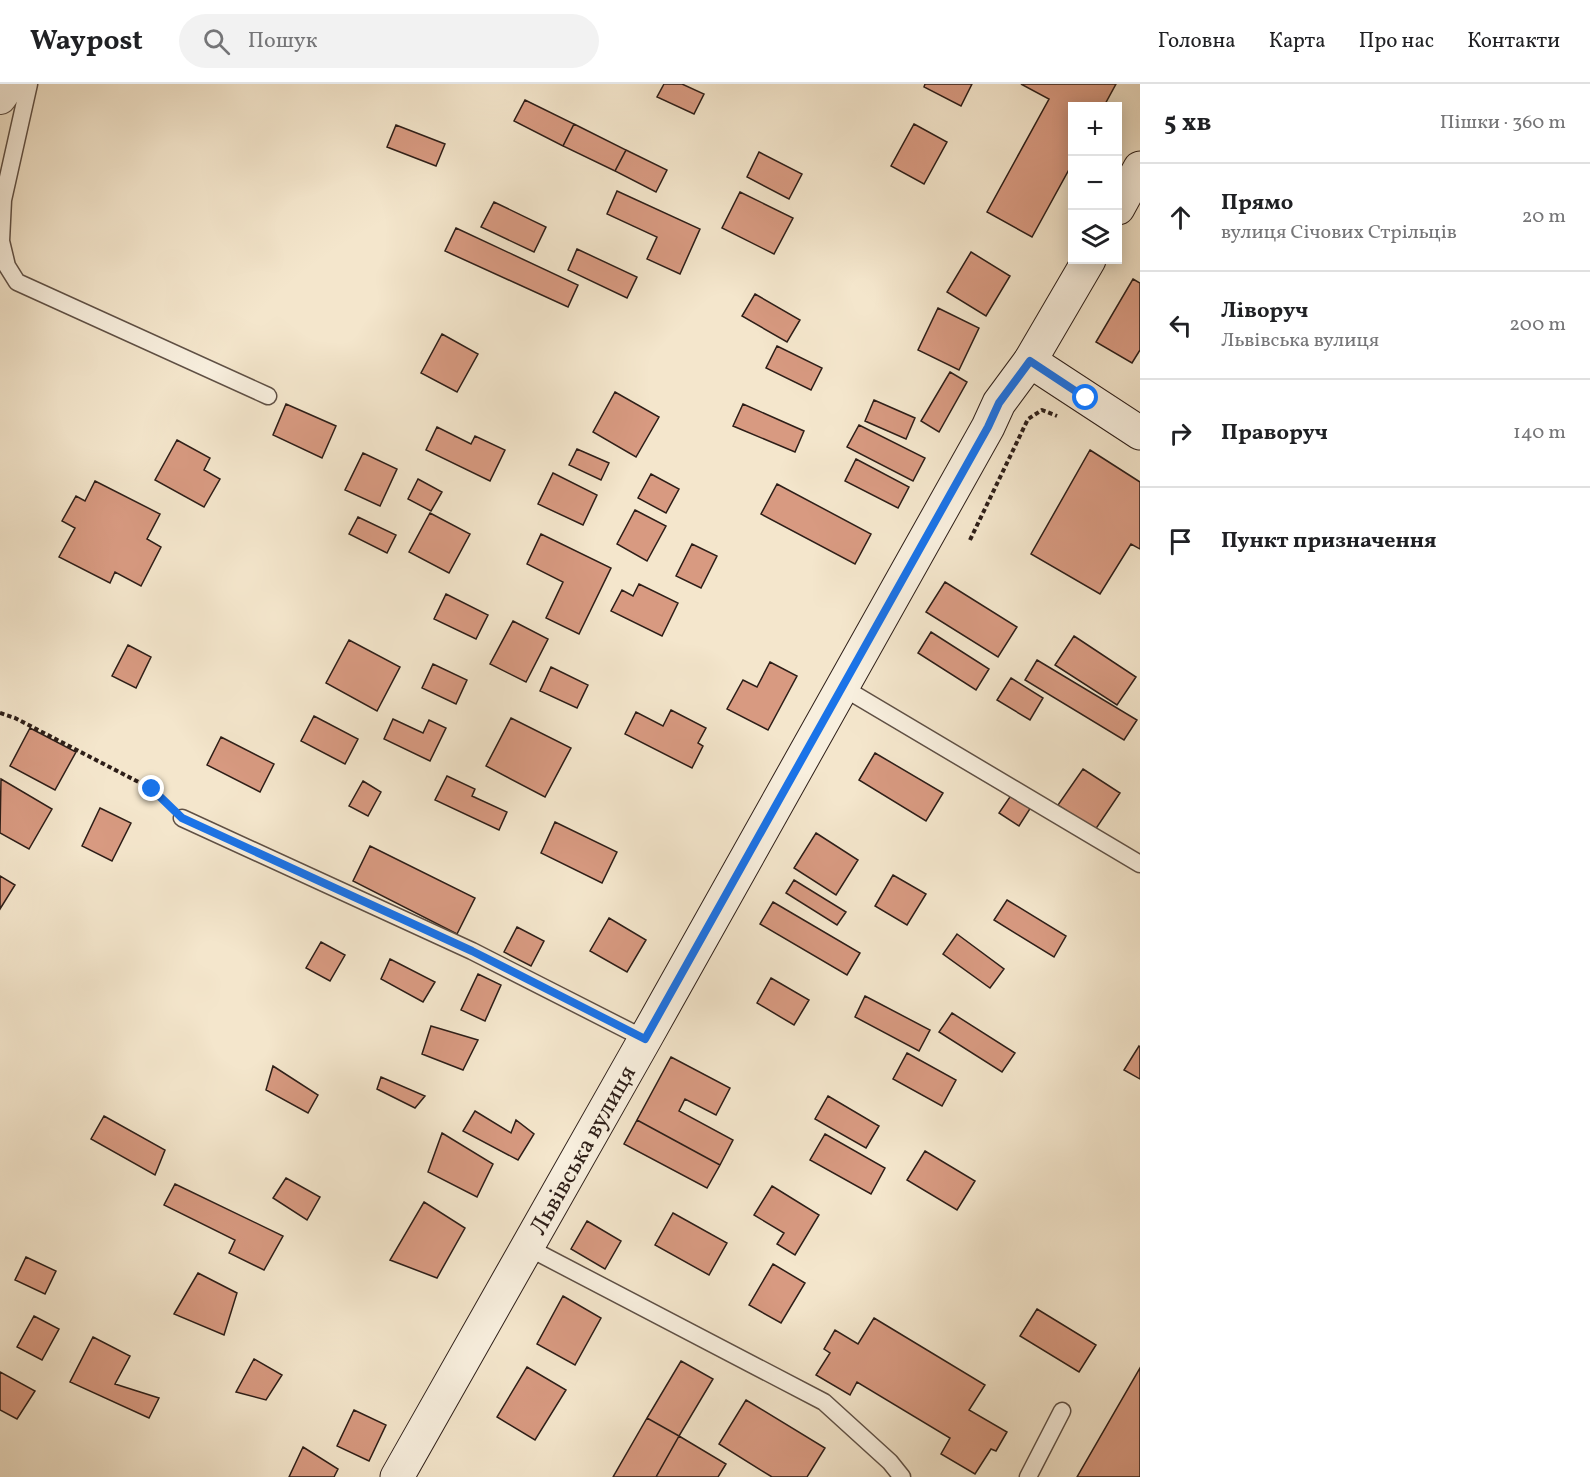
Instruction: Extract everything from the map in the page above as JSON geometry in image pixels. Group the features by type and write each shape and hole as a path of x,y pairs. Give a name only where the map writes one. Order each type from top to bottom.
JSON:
{"main road":[{"path":"1122,201 1140,168"},
{"name":"Львівська вулиця","path":"397,1477 645,1039 988,427 999,403 1030,361 1087,264"},
{"path":"1030,361 1140,433"}],"street":[{"path":"0,98 10,84"}],"lane":[{"path":"29,84 3,200 1,241 7,266 17,282 268,396"},
{"path":"842,687 1140,864"},
{"path":"182,818 472,951 645,1039"},
{"path":"527,1246 824,1402 890,1462 902,1477"},
{"path":"1028,1477 1062,1411"}],"path":[{"path":"970,540 1028,419 1042,410 1061,418"},
{"path":"0,713 15,718 152,789 182,818"}],"building":[{"path":"664,84 682,84 704,94 694,114 657,97"},
{"path":"925,84 972,84 961,106 924,87"},
{"path":"1021,84 1116,84 1106,102 1068,102 1068,171 1032,237 987,212 1049,99"},
{"path":"525,100 574,124 563,146 514,121"},
{"path":"574,124 626,150 615,171 563,146"},
{"path":"914,124 947,142 924,184 891,166"},
{"path":"396,125 445,144 436,166 387,147"},
{"path":"626,150 667,170 656,192 615,171"},
{"path":"759,152 802,174 789,199 747,177"},
{"path":"617,191 700,229 680,274 647,259 657,237 607,214"},
{"path":"740,192 793,218 774,254 722,228"},
{"path":"494,202 546,227 534,252 481,227"},
{"path":"456,228 578,285 568,307 445,251"},
{"path":"577,249 637,277 627,298 568,270"},
{"path":"971,252 1010,276 986,316 947,292"},
{"path":"1133,279 1140,283 1140,350 1132,363 1096,342"},
{"path":"755,294 800,320 787,342 742,316"},
{"path":"938,308 979,328 959,370 918,350"},
{"path":"442,334 478,354 457,392 421,373"},
{"path":"777,346 822,368 811,390 766,368"},
{"path":"950,372 967,382 939,432 921,421"},
{"path":"615,392 659,417 636,457 593,432"},
{"path":"874,400 915,418 906,439 865,421"},
{"path":"286,404 336,426 322,458 273,435"},
{"path":"743,404 804,431 795,452 733,426"},
{"path":"859,425 925,458 913,481 847,447"},
{"path":"437,427 471,444 475,436 505,450 490,481 426,450"},
{"path":"177,440 210,458 204,470 220,479 204,507 155,480"},
{"path":"577,449 609,463 601,480 569,465"},
{"path":"1090,450 1140,482 1140,549 1131,544 1100,594 1031,554"},
{"path":"363,453 397,469 380,506 345,490"},
{"path":"856,459 909,487 898,508 845,481"},
{"path":"553,473 597,495 583,525 538,504"},
{"path":"651,474 679,489 666,513 638,498"},
{"path":"418,479 442,492 431,511 408,499"},
{"path":"95,481 160,514 147,539 161,547 141,586 115,572 110,583 59,557 75,528 62,521 76,496 85,501"},
{"path":"777,484 871,534 855,564 761,514"},
{"path":"635,510 666,526 647,561 617,544"},
{"path":"430,513 470,534 449,573 409,552"},
{"path":"358,517 396,535 387,553 349,534"},
{"path":"541,534 611,568 579,634 546,618 563,582 527,564"},
{"path":"692,544 717,556 701,588 676,576"},
{"path":"945,582 1017,627 998,657 926,612"},
{"path":"639,584 678,603 662,636 611,611 622,590 633,596"},
{"path":"446,594 488,615 476,639 434,619"},
{"path":"513,621 548,639 526,682 490,664"},
{"path":"931,632 989,669 976,690 918,653"},
{"path":"1074,636 1136,677 1117,705 1055,665"},
{"path":"349,640 400,667 377,711 326,683"},
{"path":"128,645 151,657 136,688 112,676"},
{"path":"1037,660 1137,720 1124,740 1025,680"},
{"path":"770,662 797,676 768,730 727,709 743,680 757,687"},
{"path":"433,664 467,680 456,704 422,688"},
{"path":"551,667 588,685 577,708 540,691"},
{"path":"1011,678 1043,698 1030,720 997,700"},
{"path":"671,710 706,728 698,743 703,746 692,768 625,734 636,712 663,726"},
{"path":"314,716 358,739 345,764 301,741"},
{"path":"511,718 571,748 545,797 486,766"},
{"path":"393,719 423,733 429,720 446,728 430,761 384,739"},
{"path":"30,728 76,752 55,790 10,766"},
{"path":"221,737 274,764 260,792 207,765"},
{"path":"875,753 943,793 926,821 859,780"},
{"path":"1083,769 1120,793 1095,830 1058,805"},
{"path":"447,776 475,789 472,796 507,812 499,830 435,800"},
{"path":"1,779 52,809 29,849 0,833"},
{"path":"363,781 381,792 368,816 349,806"},
{"path":"1014,791 1033,804 1019,826 999,813"},
{"path":"100,808 131,823 112,861 82,846"},
{"path":"555,822 617,852 602,883 541,853"},
{"path":"816,833 858,860 836,895 794,868"},
{"path":"370,846 475,898 457,934 353,881"},
{"path":"893,875 926,894 907,925 875,906"},
{"path":"0,876 15,885 0,909"},
{"path":"794,880 846,912 837,925 786,893"},
{"path":"1007,900 1066,936 1054,957 994,920"},
{"path":"773,902 860,953 847,975 760,924"},
{"path":"609,918 646,940 627,972 590,951"},
{"path":"517,927 544,941 531,966 504,952"},
{"path":"957,934 1004,969 990,988 943,954"},
{"path":"321,942 345,955 330,981 306,968"},
{"path":"390,959 435,982 423,1002 381,979"},
{"path":"478,974 501,985 485,1021 461,1010"},
{"path":"771,978 809,1000 794,1025 757,1003"},
{"path":"865,996 930,1030 919,1051 855,1017"},
{"path":"952,1013 1015,1053 1002,1072 939,1032"},
{"path":"431,1026 478,1040 463,1070 422,1054"},
{"path":"1140,1047 1140,1079 1124,1070"},
{"path":"907,1053 956,1080 942,1106 893,1079"},
{"path":"671,1057 730,1088 716,1115 685,1099 679,1111 733,1140 720,1165 637,1120"},
{"path":"273,1066 318,1095 308,1113 266,1090"},
{"path":"381,1077 425,1096 415,1108 377,1089"},
{"path":"828,1096 879,1126 866,1148 815,1119"},
{"path":"475,1111 511,1133 516,1120 534,1134 518,1160 463,1131"},
{"path":"104,1116 165,1150 155,1175 91,1139"},
{"path":"637,1120 720,1165 707,1188 624,1144"},
{"path":"442,1133 493,1164 477,1197 428,1172"},
{"path":"825,1134 885,1168 871,1194 810,1160"},
{"path":"925,1151 975,1181 957,1210 907,1180"},
{"path":"286,1178 320,1197 307,1220 273,1198"},
{"path":"175,1184 283,1236 264,1270 229,1253 235,1240 164,1205"},
{"path":"772,1186 819,1215 795,1255 777,1244 784,1233 754,1215"},
{"path":"424,1202 465,1228 437,1278 390,1260"},
{"path":"673,1213 727,1243 709,1275 655,1245"},
{"path":"587,1221 621,1241 605,1269 571,1249"},
{"path":"26,1257 56,1271 45,1294 15,1280"},
{"path":"773,1264 805,1283 781,1323 749,1305"},
{"path":"198,1273 237,1293 224,1335 174,1314"},
{"path":"563,1296 601,1318 575,1365 537,1344"},
{"path":"1037,1309 1096,1345 1079,1372 1020,1336"},
{"path":"34,1316 59,1329 42,1360 17,1347"},
{"path":"874,1318 985,1385 969,1410 1007,1432 996,1451 991,1449 975,1474 941,1454 950,1438 857,1382 850,1395 816,1375 830,1353 824,1349 835,1330 858,1344"},
{"path":"93,1337 130,1356 115,1384 159,1398 149,1418 70,1382"},
{"path":"254,1359 282,1375 266,1400 236,1392"},
{"path":"681,1361 713,1379 679,1436 647,1418"},
{"path":"527,1367 566,1390 535,1440 497,1417"},
{"path":"1140,1368 1140,1477 1077,1477"},
{"path":"0,1372 35,1391 17,1419 0,1410"},
{"path":"746,1400 825,1448 807,1477 772,1477 719,1444"},
{"path":"354,1410 386,1425 369,1461 337,1446"},
{"path":"647,1418 679,1436 656,1477 613,1477"},
{"path":"679,1436 726,1464 718,1477 656,1477"},
{"path":"303,1447 338,1469 334,1477 289,1477"}],"route":[{"path":"152,789 182,818 472,951 645,1039 988,427 999,403 1030,361 1086,398"}]}
